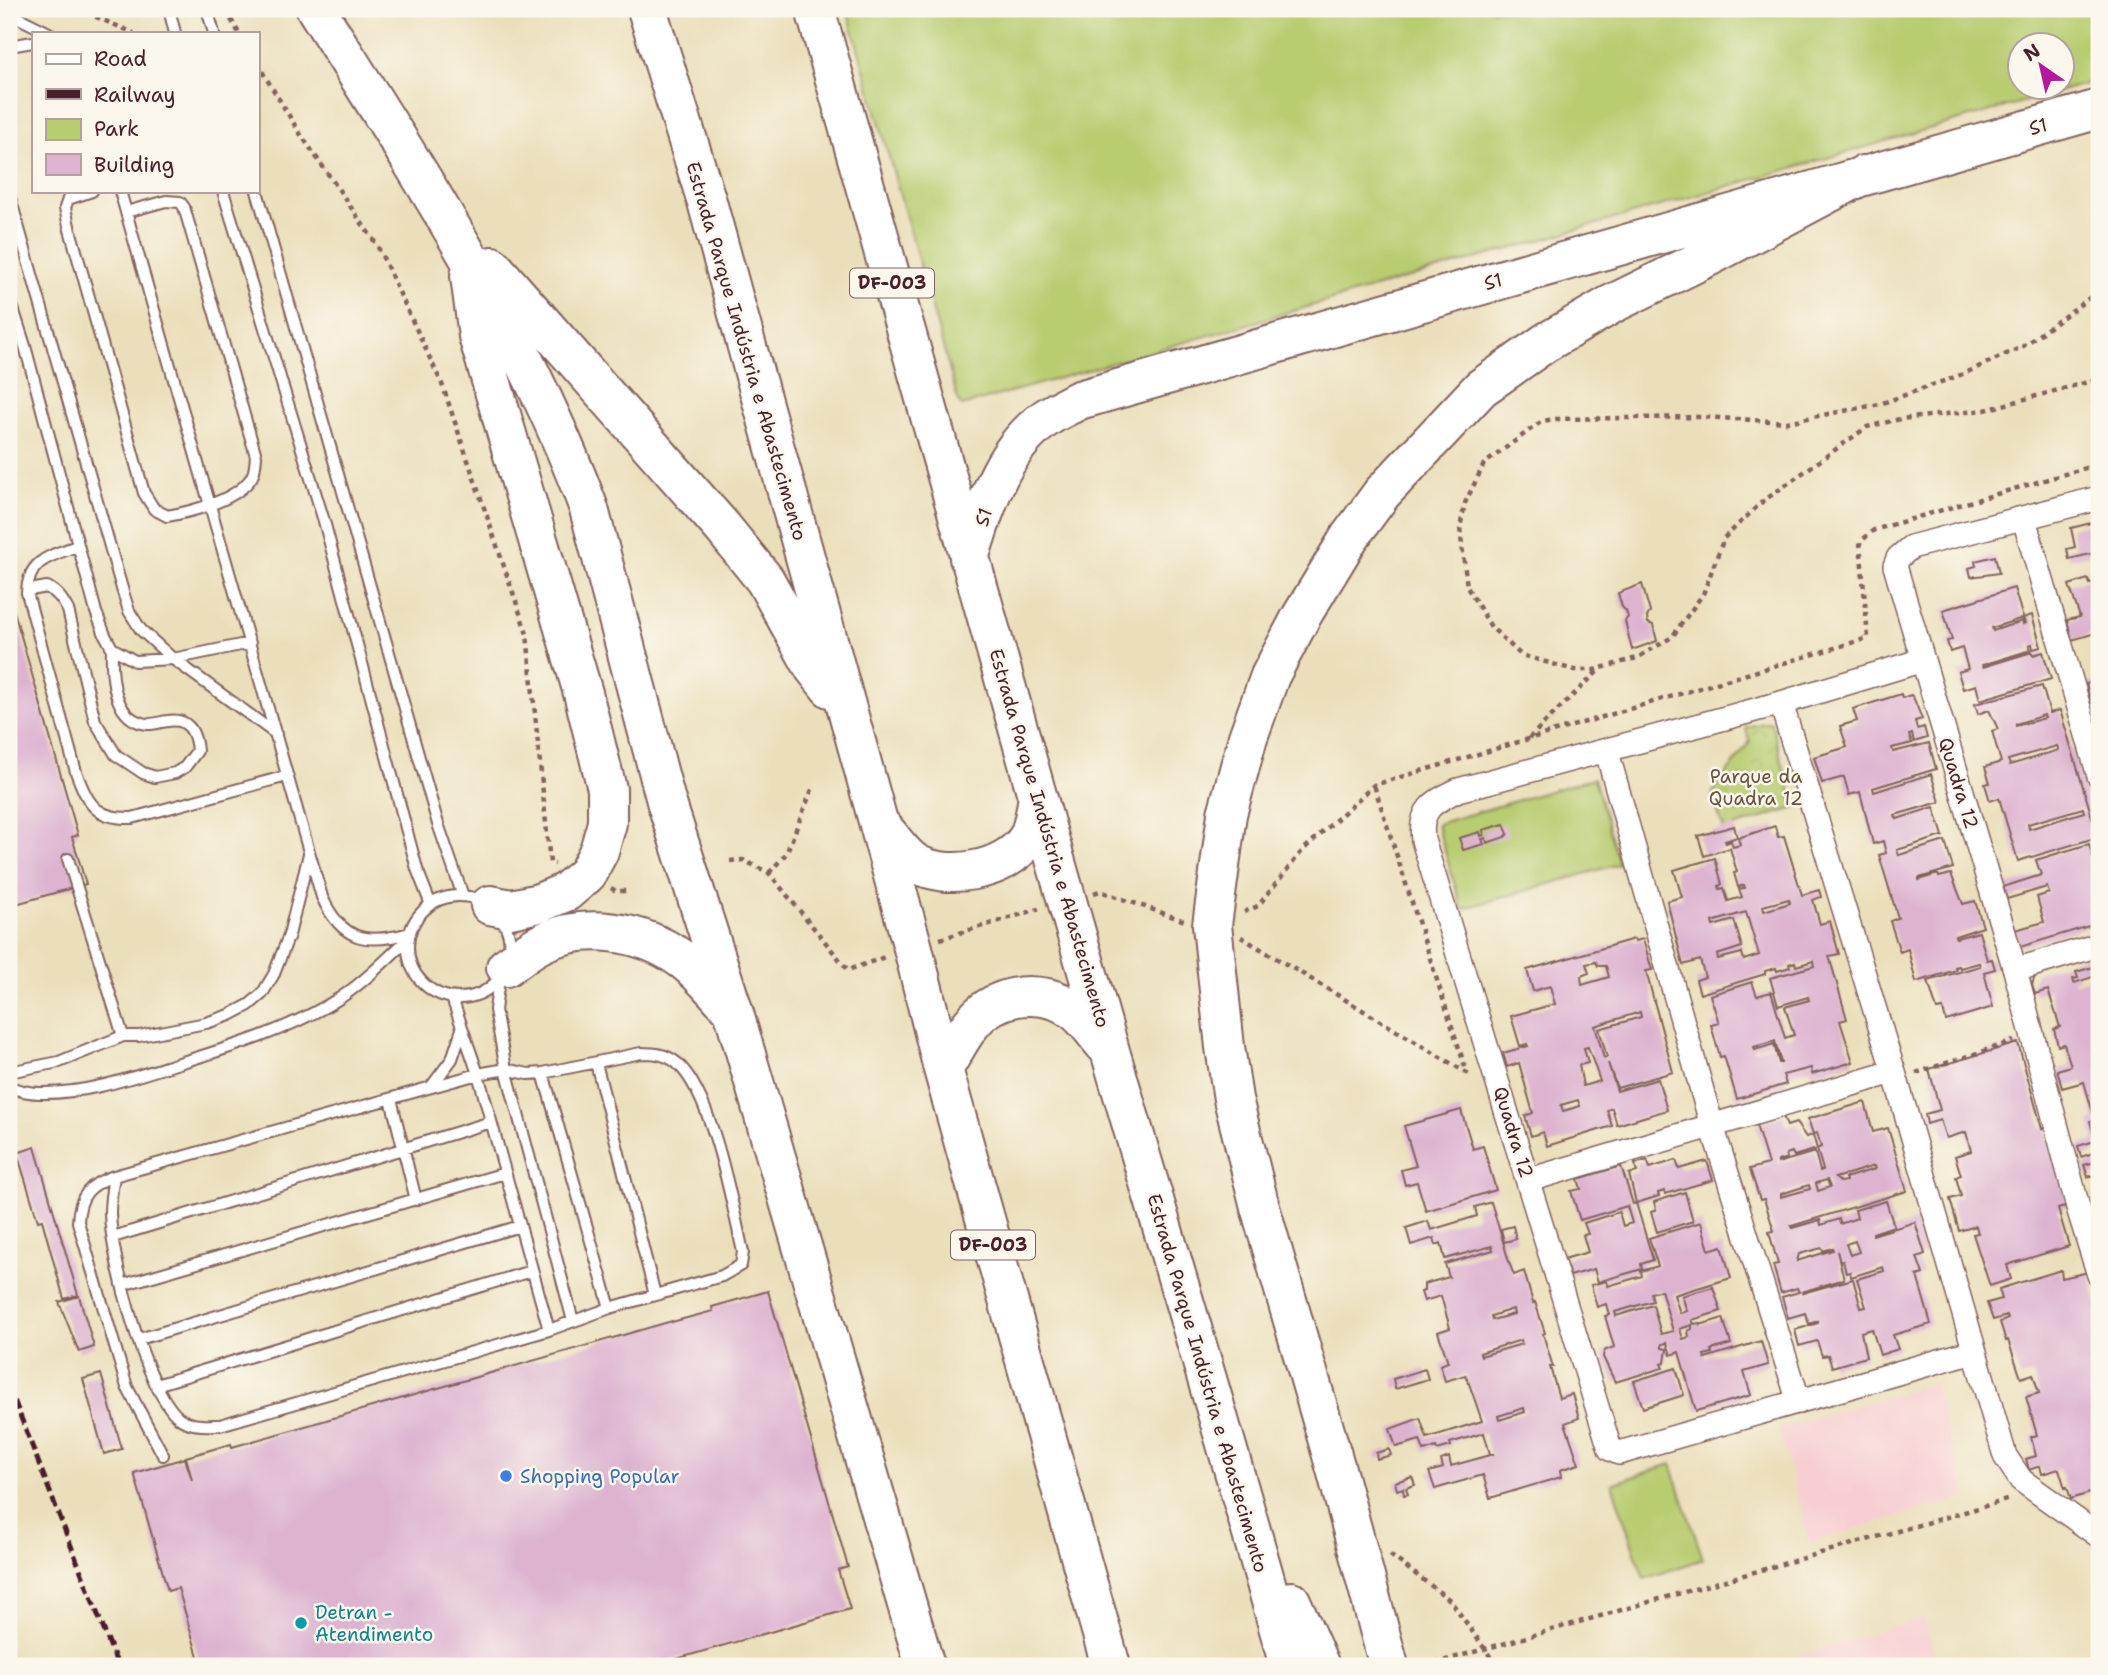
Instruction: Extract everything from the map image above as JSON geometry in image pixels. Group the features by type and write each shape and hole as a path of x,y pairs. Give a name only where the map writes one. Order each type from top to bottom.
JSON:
{"highway":[{"path":"316,9 442,210 499,312 558,429 589,509 666,801 733,1010 925,1666"},
{"name":"Estrada Parque Indústria e Abastecimento","path":"647,9 707,202 913,948 943,1069 1111,1666"},
{"name":"Estrada Parque Indústria e Abastecimento","path":"816,9 969,558 1111,1052 1237,1476 1289,1666"},
{"name":"S1","path":"969,558 992,488 1008,457 1027,435 1047,418 1079,400 2099,109"},
{"path":"1389,1666 1336,1469 1260,1207 1233,1099 1212,925 1227,814 1236,777 1270,676 1301,617 1349,538 1382,493 1481,388 1545,343 1612,304 1710,256 1863,175"},
{"path":"442,210 723,528 765,580 814,668 849,713"},
{"path":"466,254 478,336 583,693 607,789 607,823 599,851 587,874 566,892 539,903 511,909 476,901"},
{"path":"878,822 913,862 929,870 965,872 1009,856 1026,840 1038,798"},
{"path":"503,973 541,943 573,933 609,931 643,940 680,958 733,1010"},
{"path":"943,1069 972,1024 984,1011 999,1003 1027,996 1040,996 1063,1003 1077,1013 1111,1052"},
{"path":"1237,1476 1320,1666"}],"street":[{"path":"2099,498 2024,519 2099,776"},
{"name":"Quadra 12","path":"2024,519 1911,547 1898,558 1895,566 2015,970 2099,1275"},
{"name":"Quadra 12","path":"1923,660 1606,752 1458,790 1433,802 1421,827 1610,1449 1619,1453 1975,1352"},
{"path":"1781,703 1895,1076 2005,1456 2011,1468 2032,1489 2099,1536"},
{"path":"1606,752 1712,1126 1799,1402"},
{"path":"2015,970 2099,945"},
{"path":"1529,1180 1895,1076"}],"lane":[{"path":"169,9 175,32"},
{"path":"207,9 214,32"},
{"path":"9,13 47,32"},
{"path":"9,46 32,41"},
{"path":"89,192 68,199 65,208 144,494 154,509 167,516 210,505 238,491 255,471 256,456 190,226 180,202 166,201 126,212"},
{"path":"120,192 323,897 330,914 350,934 369,940 410,935"},
{"path":"223,192 324,521 417,869 431,905"},
{"path":"257,192 438,824 476,901"},
{"path":"9,194 12,218 129,611 141,630 173,659 275,734"},
{"path":"9,296 25,346 96,612 112,648 135,661 173,659 250,643"},
{"path":"77,546 51,555 34,566 27,578 27,593 76,772 93,806 104,815 132,818 287,776"},
{"path":"27,593 47,587 60,595 64,602 95,721 116,755 143,773 155,777 175,773 185,767 197,751 195,737 187,724 177,720 144,724 127,716 119,702 111,666 112,648"},
{"path":"9,1072 59,1062 123,1036 139,1036 206,1023 249,1005 262,994 274,974 289,935 309,854"},
{"path":"68,859 123,1036"},
{"path":"9,1087 38,1093 76,1091 111,1084 285,1027 341,997 384,962 410,935 424,910 431,905 449,897 476,901 500,915 507,927 510,954 495,1010 506,1069 573,1321"},
{"path":"410,935 408,951 418,977 427,987 452,998 466,998 484,991 503,973"},
{"path":"452,998 478,1074 549,1330"},
{"path":"430,1087 453,1059 463,1029"},
{"path":"114,1176 110,1215 113,1237 122,1285 139,1339 156,1385 169,1407 180,1419 193,1424 220,1424 549,1330 610,1308 722,1276 737,1269 743,1261 722,1159 696,1086 678,1064 656,1053 641,1053 543,1073 528,1074 506,1069 478,1074 114,1176 91,1186 85,1192 80,1202 78,1222 127,1388 163,1455"},
{"path":"596,1063 655,1295"},
{"path":"543,1073 610,1308"},
{"path":"390,1098 416,1200"},
{"path":"113,1237 491,1122"},
{"path":"122,1285 505,1173"},
{"path":"139,1339 520,1226"},
{"path":"156,1385 531,1271"}],"path":[{"path":"77,9 132,32"},
{"path":"259,66 299,132 377,245 442,384 527,634 551,863 587,874"},
{"path":"2099,291 2022,347 1963,374 1880,404 1787,422 1702,417 1542,421 1484,464 1465,503 1460,528 1467,587 1491,627 1521,655 1574,670 1601,668 1637,659 1672,637 1703,594 1724,538 1762,502 1867,427 1900,419 1985,410 2099,379"},
{"path":"1212,925 1244,939 1467,1073 1374,785 1868,638 1860,542 1874,530 2099,464"},
{"path":"1528,738 1601,668"},
{"path":"769,873 786,854 813,787"},
{"path":"1895,1076 2031,1035"},
{"path":"1425,1666 2013,1498"},
{"path":"1387,1553 1450,1600 1496,1666"}],"shaded area":[{"path":"1934,1384 1966,1497 1810,1542 1778,1428"},
{"path":"1924,1618 1938,1666 1765,1666"}],"green space":[{"path":"847,9 2099,9 2099,80 2076,87 2076,32 2007,32 2007,102 2022,102 962,406"},
{"name":"Parque da Quadra 12","path":"1771,722 1795,808 1724,830 1712,794 1750,741 1745,727"},
{"path":"1594,778 1619,864 1462,909 1437,824"},
{"path":"1671,1464 1703,1559 1644,1579 1612,1484"}],"building":[{"path":"2099,521 2099,552 2069,559 2067,549 2075,547 2071,528"},
{"path":"1995,556 1999,573 1971,577 1969,568 1976,566 1975,561"},
{"path":"2088,579 2090,584 2099,581 2099,632 2072,640 2067,620 2080,617 2069,585"},
{"path":"1642,584 1650,612 1648,623 1653,625 1657,641 1632,650 1625,621 1628,617 1618,593"},
{"path":"2014,588 2023,618 2032,615 2041,647 2033,649 2032,644 2029,645 2031,650 1982,665 1983,667 2032,652 2033,655 2043,652 2051,679 1980,700 1976,685 1963,689 1958,672 1968,669 1962,648 1950,652 1947,641 1952,640 1943,610","holes":["2023,618 2023,624 2022,621 1993,631 1992,628"]},
{"path":"9,594 78,835 72,837 86,884 9,906"},
{"path":"2099,664 2099,701 2091,703 2086,684 2097,681 2093,666"},
{"path":"2042,686 2050,713 2060,710 2098,837 2018,861 1999,798 1990,801 1985,784 1990,783 1985,767 2001,762 1992,731 1998,729 1989,710 1978,714 1975,704","holes":["2044,715 2045,718 2016,726 2016,724","2057,746 2059,750 2010,765 2008,760","2083,808 2084,812 2029,829 2028,824"]},
{"path":"1901,694 1902,698 1911,695 1914,699 1922,719 1915,721 1917,729 1924,727 1927,738 1914,742 1912,734 1909,735 1912,743 1892,748 1893,752 1929,743 1936,769 1873,788 1874,792 1931,774 1940,802 1895,815 1897,819 1934,807 1943,836 1897,850 1899,855 1945,841 1953,868 1919,880 1938,874 1939,877 1951,874 1963,904 1975,901 1983,927 1955,936 1956,938 1979,932 1987,960 1992,959 1995,969 1984,972 1993,1007 1946,1021 1943,1009 1937,1010 1928,981 1980,966 1979,963 1955,967 1956,970 1916,982 1908,949 1900,952 1890,921 1898,918 1879,855 1886,853 1883,841 1873,844 1860,792 1849,795 1844,777 1822,783 1814,757 1847,747 1840,726 1857,721 1853,709"},
{"path":"1504,824 1508,834 1505,837 1487,843 1486,838 1482,839 1484,844 1463,850 1459,838 1480,832 1481,836 1484,835 1483,830"},
{"path":"1734,826 1737,837 1725,841 1731,841 1733,847 1740,845 1738,838 1775,826 1778,837 1784,836 1802,895 1819,890 1821,897 1813,900 1820,924 1830,921 1839,954 1829,956 1847,1019 1840,1021 1853,1062 1812,1074 1811,1068 1783,1075 1786,1084 1737,1099 1724,1056 1720,1057 1711,1025 1719,1023 1710,995 1752,982 1757,996 1771,992 1785,1038 1794,1035 1785,1007 1809,1000 1808,997 1778,1006 1770,978 1814,966 1813,961 1796,966 1795,962 1789,964 1790,967 1765,971 1765,974 1700,994 1696,980 1705,977 1700,960 1683,965 1667,901 1682,897 1674,870 1715,858 1722,884 1719,886 1720,889 1724,888 1728,901 1742,897 1739,889 1745,888 1744,885 1738,887 1730,848 1704,856 1698,836","holes":["1789,899 1790,903 1764,911 1763,906","1746,912 1759,955 1744,960 1742,953 1718,959 1717,955 1742,947 1734,920 1713,926 1712,922","1775,1041 1781,1063 1774,1044 1755,1050 1754,1047"]},
{"path":"2089,844 2099,871 2099,923 2020,947 2015,930 2044,922 2037,897 2049,893 2047,887 2007,899 2003,887 2041,875 2036,860"},
{"path":"1634,939 1643,939 1652,970 1646,971 1673,1072 1617,1088 1608,1063 1617,1091 1658,1079 1667,1110 1617,1125 1612,1108 1607,1110 1612,1126 1547,1146 1543,1132 1531,1136 1525,1116 1533,1113 1519,1063 1507,1067 1503,1053 1528,1046 1520,1046 1511,1016 1555,1004 1550,986 1533,991 1527,970","holes":["1596,962 1598,966 1606,966 1609,977 1582,985 1581,976 1589,973 1586,964","1640,1012 1641,1017 1599,1029 1607,1057 1604,1058 1595,1026","1588,1047 1600,1081 1583,1086 1579,1065 1588,1063 1584,1048","1578,1100 1580,1106 1563,1111 1561,1105"]},
{"path":"2093,954 2097,966 2076,972 2078,978 2073,979 2074,983 2099,975 2099,1151 2081,1157 2078,1146 2095,1141 2090,1121 2095,1120 2084,1082 2062,1088 2057,1070 2071,1066 2064,1044 2058,1046 2054,1029 2060,1027 2048,990 2035,994 2032,985 2036,973"},
{"path":"2018,1043 2042,1129 2045,1128 2068,1206 2058,1209 2069,1246 2007,1265 2011,1279 1990,1286 1973,1234 1978,1233 1976,1226 1959,1231 1950,1199 1961,1196 1956,1177 1961,1175 1955,1156 1971,1151 1966,1132 1946,1138 1940,1120 1927,1124 1925,1114 1940,1110 1929,1069"},
{"path":"1865,1102 1873,1132 1888,1128 1907,1191 1791,1226 1792,1228 1820,1220 1821,1225 1839,1219 1840,1224 1857,1218 1855,1210 1886,1201 1894,1226 1873,1235 1915,1222 1925,1254 1917,1257 1923,1274 1917,1276 1931,1324 1893,1335 1898,1349 1880,1355 1872,1329 1861,1332 1866,1357 1832,1367 1828,1355 1822,1356 1817,1341 1799,1346 1795,1330 1818,1321 1809,1324 1805,1313 1788,1318 1782,1297 1799,1292 1797,1288 1781,1293 1773,1265 1778,1264 1769,1232 1774,1231 1764,1199 1760,1200 1750,1169 1768,1164 1756,1125 1783,1116 1787,1126 1796,1123 1806,1137 1813,1135 1817,1149 1821,1147 1817,1133 1813,1134 1808,1119","holes":["1817,1149 1823,1170 1820,1171 1815,1152 1778,1161 1787,1158 1786,1154 1792,1152 1794,1156","1874,1166 1875,1169 1840,1182 1835,1178","1827,1180 1830,1187 1818,1191 1816,1183","1809,1185 1810,1189 1781,1197 1781,1194","1855,1241 1859,1252 1850,1255 1846,1244","1822,1248 1823,1251 1833,1250 1797,1261 1799,1254","1837,1251 1840,1262 1843,1261 1846,1273 1850,1272 1851,1277 1883,1267 1884,1271 1857,1279 1866,1307 1861,1308 1853,1279 1802,1292 1844,1279"]},
{"path":"1461,1110 1473,1149 1483,1146 1496,1190 1426,1211 1417,1182 1405,1185 1401,1170 1416,1166 1404,1126"},
{"path":"35,1147 78,1295 64,1299 42,1220 38,1221 17,1153"},
{"path":"1647,1160 1650,1168 1676,1160 1679,1169 1707,1161 1713,1180 1665,1194 1664,1191 1658,1193 1659,1196 1636,1203 1629,1174 1637,1172 1635,1164"},
{"path":"2099,1161 2099,1173 2088,1177 2084,1165"},
{"path":"1621,1166 1633,1204 1636,1203 1653,1260 1641,1264 1642,1269 1598,1282 1594,1269 1570,1276 1564,1259 1588,1252 1583,1235 1588,1234 1584,1223 1619,1212 1623,1226 1632,1223 1627,1206 1580,1220 1571,1191 1581,1189 1578,1179"},
{"path":"1685,1192 1693,1221 1657,1232 1651,1212 1656,1210 1654,1202"},
{"path":"1491,1202 1514,1275 1524,1271 1533,1303 1535,1302 1545,1333 1543,1334 1553,1367 1550,1367 1559,1398 1572,1394 1579,1418 1565,1423 1579,1464 1560,1470 1561,1477 1490,1498 1483,1475 1435,1489 1429,1472 1443,1468 1441,1460 1449,1457 1451,1466 1494,1454 1490,1454 1484,1433 1450,1443 1451,1446 1424,1451 1420,1440 1396,1447 1390,1429 1420,1418 1427,1438 1482,1421 1466,1375 1445,1381 1440,1365 1448,1362 1438,1332 1450,1328 1441,1296 1424,1301 1421,1292 1424,1291 1424,1284 1449,1277 1445,1264 1493,1250 1492,1246 1445,1259 1441,1243 1436,1245 1434,1238 1411,1245 1406,1228 1428,1221 1431,1230 1477,1216 1475,1207","holes":["1513,1309 1514,1314 1492,1320 1491,1316","1521,1340 1522,1344 1481,1356 1480,1353","1524,1408 1525,1412 1499,1420 1498,1416"]},
{"path":"1701,1222 1709,1250 1722,1246 1731,1278 1674,1295 1680,1313 1687,1311 1682,1296 1713,1287 1721,1311 1692,1320 1694,1324 1700,1325 1723,1318 1731,1344 1711,1350 1712,1353 1704,1355 1705,1358 1761,1341 1768,1365 1744,1372 1751,1395 1696,1411 1679,1352 1671,1355 1667,1343 1662,1344 1662,1348 1667,1349 1665,1363 1661,1364 1663,1368 1615,1382 1603,1357 1604,1351 1614,1347 1605,1316 1609,1315 1606,1304 1597,1307 1591,1285 1607,1281 1608,1286 1642,1276 1641,1271 1658,1266 1649,1238","holes":["1661,1290 1673,1331 1661,1334 1653,1305 1616,1316 1615,1312 1653,1301 1651,1293","1692,1325 1692,1329 1688,1331 1689,1337 1683,1339 1680,1329"]},
{"path":"1513,1226 1516,1239 1504,1242 1501,1229"},
{"path":"2061,1270 2062,1278 2089,1272 2099,1310 2099,1490 2071,1499 2059,1469 2042,1474 2040,1466 2029,1470 2026,1459 2036,1456 2031,1437 2037,1435 2026,1397 2039,1393 2033,1374 2021,1378 2000,1322 2008,1319 2007,1316 1993,1320 1987,1303 2002,1299 1999,1289"},
{"name":"Shopping Popular","path":"768,1291 848,1567 838,1570 850,1609 652,1666 190,1666 189,1663 199,1660 178,1588 168,1591 134,1473 185,1458 192,1480 186,1457 231,1444 232,1447 713,1311 712,1307"},
{"path":"79,1296 94,1347 79,1352 59,1302"},
{"path":"1676,1368 1684,1395 1643,1408 1634,1381"},
{"path":"1425,1369 1428,1379 1395,1389 1393,1379"},
{"path":"101,1374 122,1449 104,1454 83,1379"},
{"path":"1389,1449 1391,1455 1377,1459 1376,1453"},
{"path":"1412,1477 1415,1485 1406,1488 1408,1494 1404,1495 1403,1488 1397,1490 1395,1482"}],"railway":[{"path":"9,1387 118,1666"}],"place":[{"name":"Shopping Popular","path":"506,1476"},
{"name":"Detran - Atendimento","path":"301,1623"}]}
